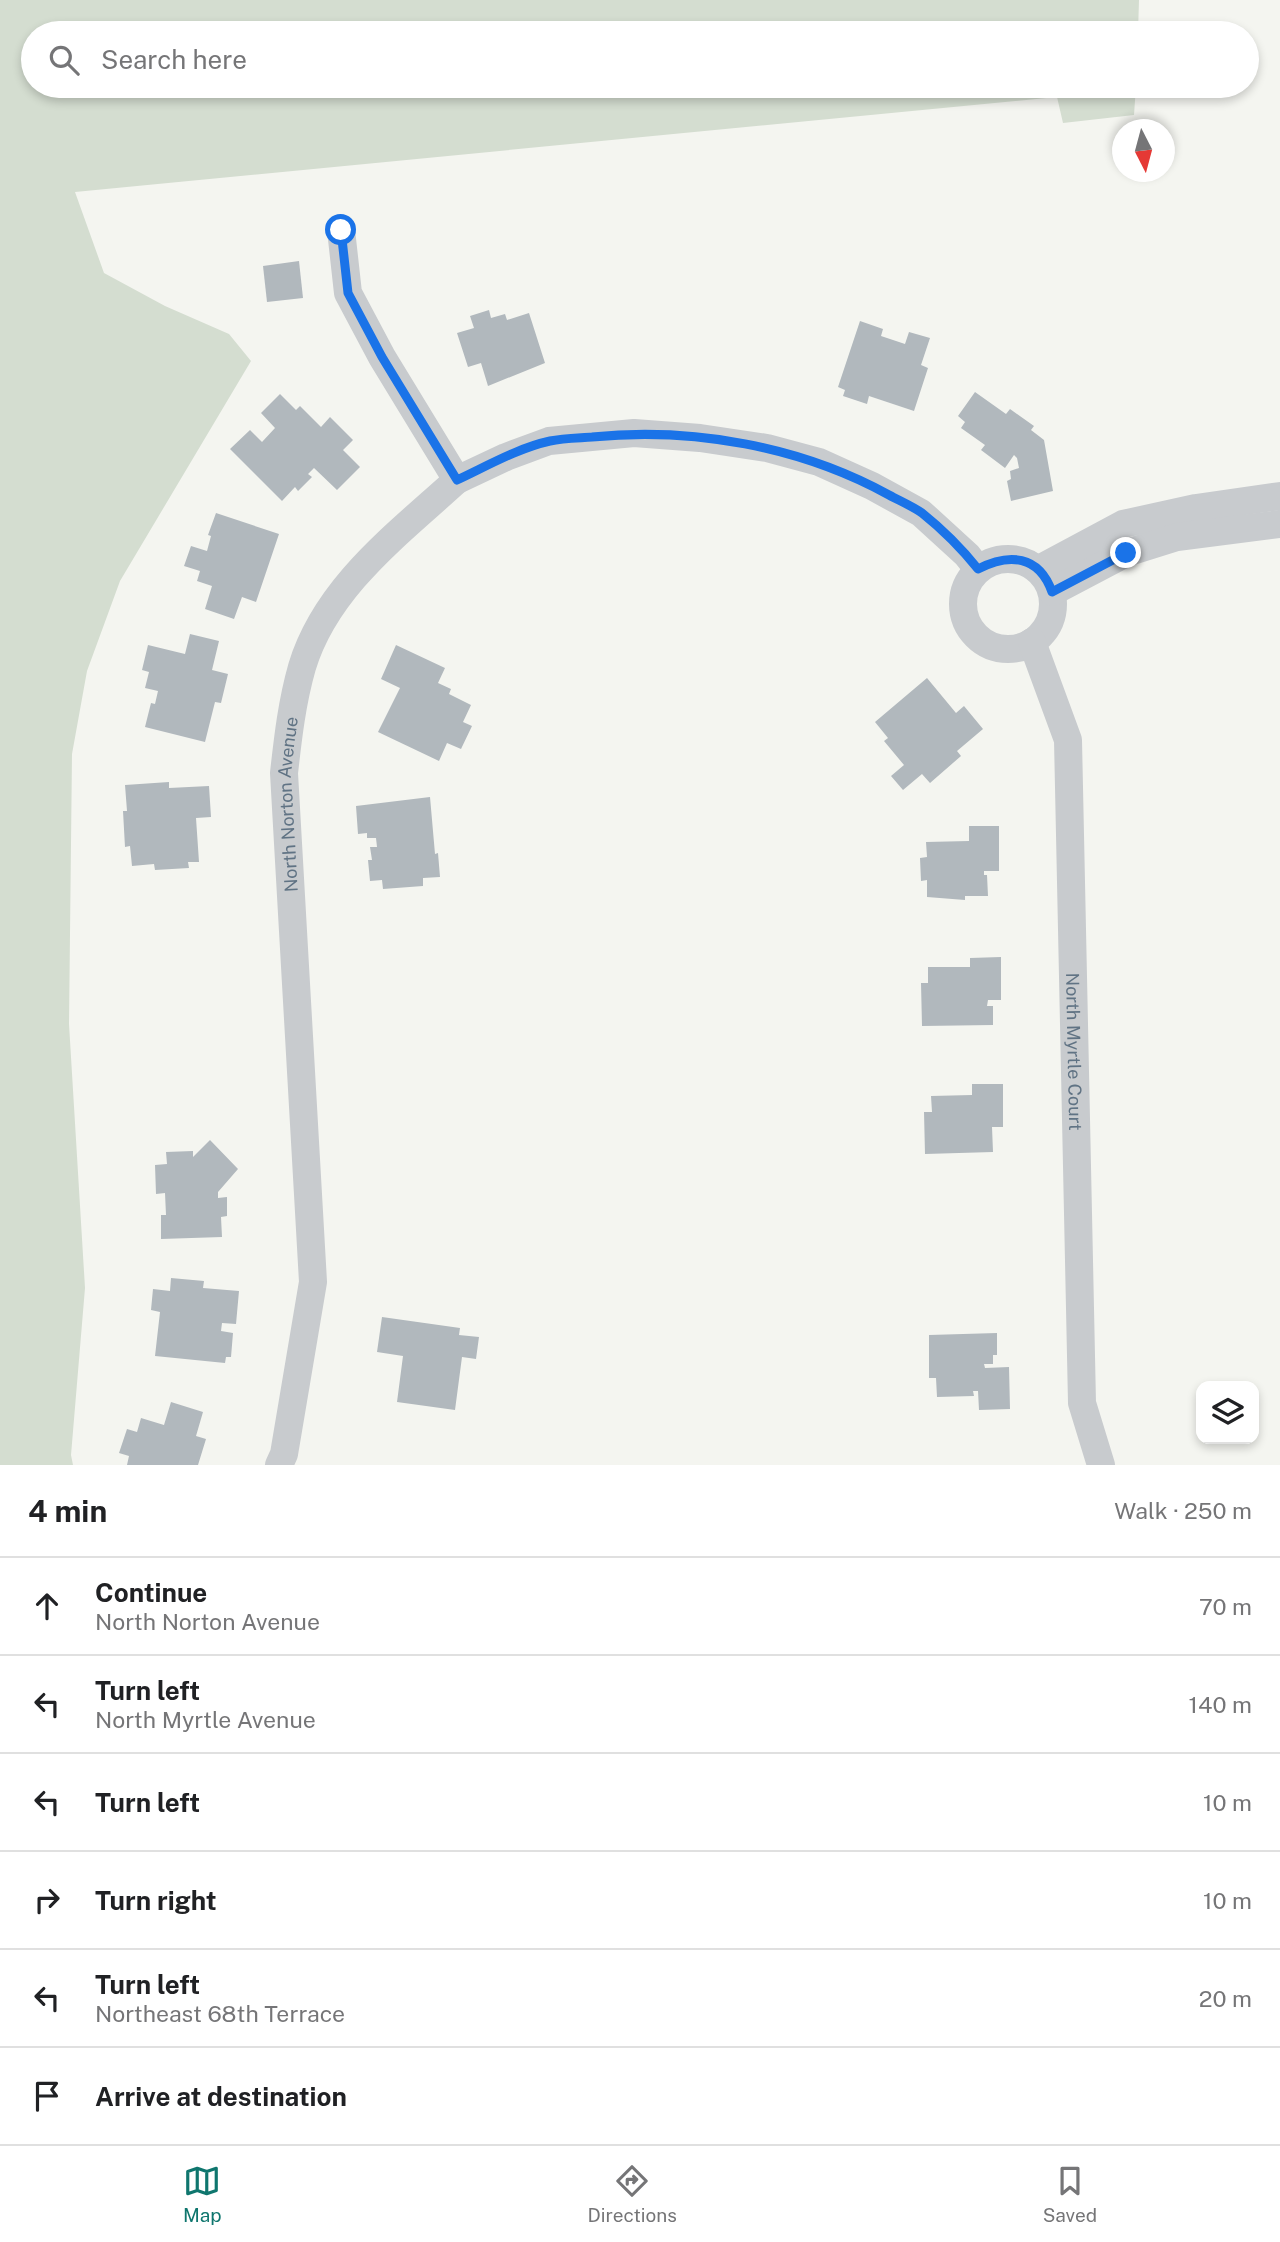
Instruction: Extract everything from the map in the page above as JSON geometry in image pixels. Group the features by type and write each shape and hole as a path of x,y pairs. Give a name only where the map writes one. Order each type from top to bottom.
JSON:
{"street":[{"path":"341,230 348,293 382,357 457,480"},
{"name":"North Norton Avenue","path":"279,1465 284,1454 313,1282 285,773 292,708 302,665 317,629 342,590 370,560 457,480 506,457 550,441 634,433 700,438 767,448 819,462 872,486 921,513 967,555 978,569"},
{"path":"1046,580 1123,523 1196,508 1280,496"},
{"path":"1046,580 1177,537 1280,524"},
{"path":"1009,558 1023,561 1046,580 1053,606 1050,620 1043,632 1032,642 1018,648 1002,649 987,644 975,635 966,622 962,607 964,592 978,569 995,560 1009,558"},
{"name":"North Myrtle Court","path":"1032,642 1068,740 1082,1403 1101,1465"}],"shaded area":[{"path":"0,0 1139,0 1138,21 21,21 21,98 1047,98 75,192 104,273 165,306 229,334 251,361 120,581 87,671 72,754 69,1024 85,1288 71,1455 73,1465 0,1465"},
{"path":"1057,98 1135,98 1134,115 1063,123"}],"building":[{"path":"299,261 303,298 267,302 263,266"},
{"path":"489,310 491,318 505,314 507,320 529,313 545,363 488,386 481,363 468,367 457,333 474,328 470,316"},
{"path":"860,321 883,329 881,336 905,344 909,332 930,338 921,365 928,368 914,411 869,396 867,404 843,396 845,390 838,387"},
{"path":"975,392 1006,414 1010,409 1034,426 1031,430 1044,440 1053,491 1011,501 1007,481 1011,479 1010,471 1019,468 1017,458 1014,455 1005,468 981,450 985,445 961,428 965,422 958,416"},
{"path":"280,394 296,410 300,406 321,427 330,417 353,440 343,450 360,467 337,490 314,468 308,474 312,477 298,491 295,487 282,501 230,449 250,430 262,442 275,428 261,413"},
{"path":"216,513 279,534 256,602 242,597 234,619 205,609 212,586 197,581 200,571 184,566 191,546 207,551 211,536 208,535"},
{"path":"190,634 219,641 212,670 228,674 221,703 215,702 205,742 145,727 151,703 155,704 158,691 145,688 149,672 142,670 148,645 185,654"},
{"path":"396,645 445,668 438,683 451,689 449,694 471,705 463,722 472,726 461,749 447,743 439,761 378,732 400,688 381,679"},
{"path":"927,678 956,713 964,706 983,729 957,751 961,756 930,783 922,774 903,790 891,776 904,765 884,741 888,738 875,722"},
{"path":"169,782 169,788 209,786 211,817 196,818 199,862 188,862 189,868 155,870 154,864 132,866 130,846 125,847 125,785"},
{"path":"430,797 435,854 438,853 440,877 423,878 423,886 383,889 382,880 370,881 368,860 372,860 370,847 377,847 376,838 367,838 367,833 358,834 356,806"},
{"path":"969,826 999,826 999,871 984,871 984,875 987,875 988,896 965,896 965,900 927,897 927,880 921,881 920,858 927,857 926,842 969,841"},
{"path":"1001,957 1001,1000 988,1000 987,1006 993,1006 993,1025 922,1026 921,983 928,983 928,967 970,967 970,958"},
{"path":"972,1084 1003,1084 1003,1127 992,1127 993,1152 925,1154 924,1112 932,1112 931,1096 972,1095"},
{"path":"210,1140 238,1169 218,1192 218,1198 227,1197 227,1216 221,1217 222,1237 161,1239 161,1215 166,1215 165,1193 156,1194 155,1165 167,1164 166,1152 193,1151 193,1157"},
{"path":"171,1278 204,1281 203,1288 239,1291 236,1324 222,1323 221,1331 233,1333 231,1357 226,1357 225,1363 155,1356 160,1312 151,1310 153,1289 170,1291"},
{"path":"382,1317 460,1328 459,1335 479,1337 476,1359 462,1357 455,1410 397,1402 403,1356 377,1352"},
{"path":"997,1333 997,1355 993,1355 993,1364 984,1364 985,1368 1009,1367 1010,1409 979,1410 978,1391 973,1391 974,1396 937,1397 936,1378 929,1378 929,1335"},
{"path":"171,1402 203,1412 196,1436 206,1439 198,1465 127,1465 129,1456 119,1453 127,1429 137,1432 141,1418 164,1425"}],"route":[{"path":"341,230 348,293 382,357 457,480 506,457 550,441 634,433 700,438 767,448 819,462 872,486 921,513 967,555 978,569 995,560 1009,558 1023,561 1040,569 1052,592 1126,553"}]}
